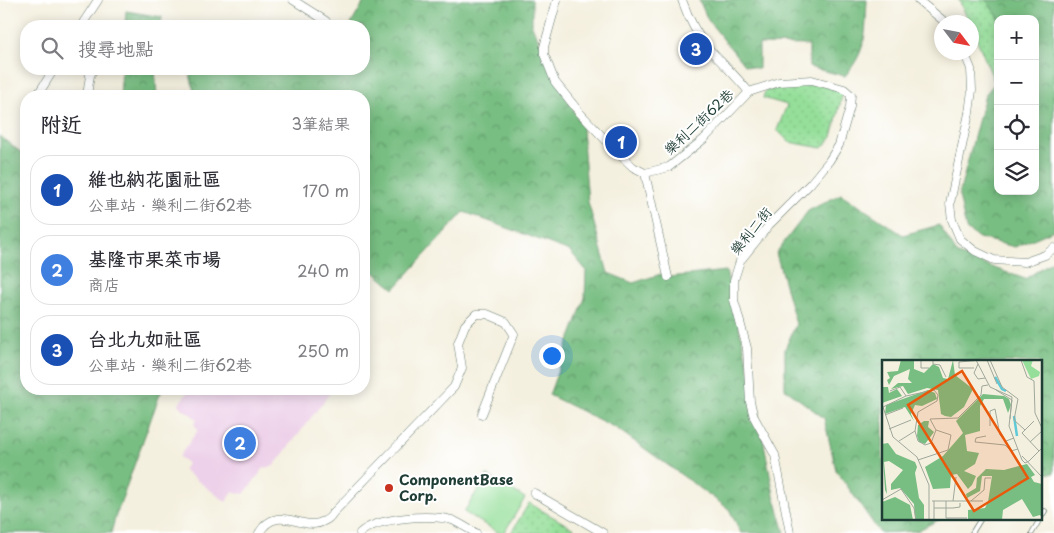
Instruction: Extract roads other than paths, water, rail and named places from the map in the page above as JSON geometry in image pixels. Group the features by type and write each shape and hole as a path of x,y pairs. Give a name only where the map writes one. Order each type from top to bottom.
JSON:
{"street":[{"path":"88,20 98,0"},
{"path":"293,0 324,20"},
{"path":"557,0 544,47 544,54 555,82 580,113 615,150 633,167 645,173 668,278"},
{"name":"樂利二街62巷","path":"645,173 669,167 704,139 749,92 735,74 708,48 688,18 682,0"},
{"path":"918,0 936,15"},
{"path":"967,60 971,69 972,90 950,203 952,220 960,239 975,251 994,260 1025,262 1045,255 1054,248"},
{"path":"41,90 50,75"},
{"path":"88,90 90,75"},
{"name":"樂利二街","path":"749,92 779,82 812,80 844,88 850,94 850,107 839,145 829,161 810,184 768,225 740,261 734,280 734,300 747,348 750,402 754,417 775,455 790,533"},
{"path":"259,533 270,521 280,518 316,524 324,521 333,513 454,387 462,368 458,343 465,325 476,314 486,314 506,322 514,334 482,414"},
{"path":"534,493 602,533"},
{"path":"360,533 366,527 409,518 429,517 452,520 476,533"}],"lane":[{"path":"1042,516 1046,510"},
{"path":"972,533 980,520"},
{"path":"1032,533 1039,520"}],"place":[{"name":"台北九如社區","path":"696,49"},
{"name":"維也納花園社區","path":"621,142"},
{"name":"基隆市果菜市場","path":"240,443"},
{"name":"ComponentBase Corp.","path":"389,488"}]}
